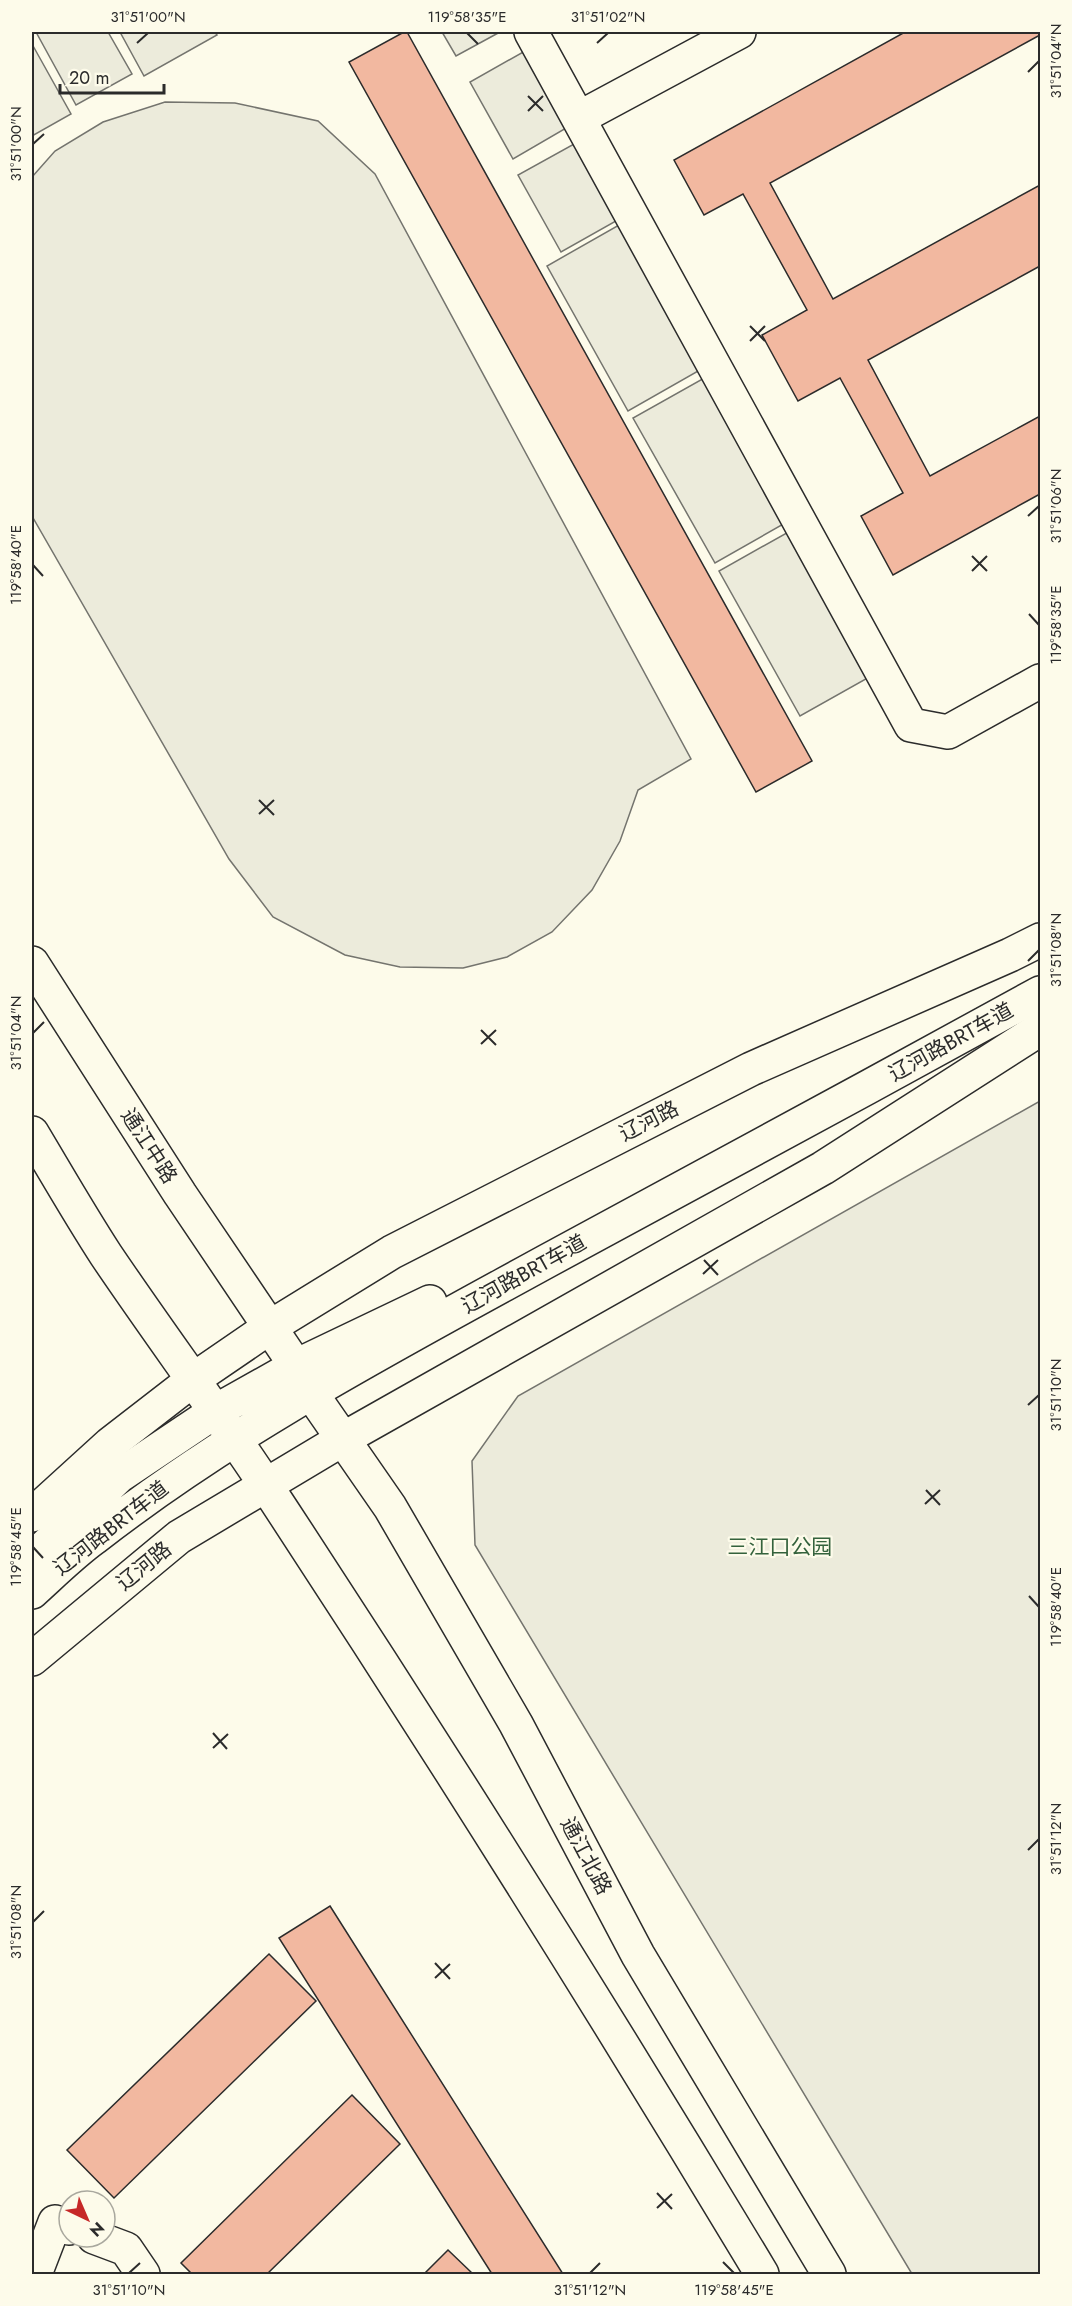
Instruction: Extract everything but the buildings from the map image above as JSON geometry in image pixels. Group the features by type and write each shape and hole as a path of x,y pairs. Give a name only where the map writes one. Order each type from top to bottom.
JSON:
{"main road":[{"path":"531,32 911,725 948,732 1041,681"},
{"path":"579,118 740,32"},
{"name":"辽河路","path":"194,1379 270,1327 392,1252 751,1069 1041,940"},
{"name":"通江中路","path":"32,963 303,1380"},
{"name":"辽河路BRT车道","path":"32,1592 92,1539 162,1487 235,1439 303,1380 509,1262 1041,969"},
{"name":"辽河路BRT车道","path":"32,1559 119,1476 216,1411 303,1380 435,1323 1041,993"},
{"path":"343,1439 823,1168 1041,1029"},
{"path":"32,1133 105,1253 235,1439 488,1830 762,2274"},
{"path":"32,1515 110,1444 194,1379"},
{"name":"通江北路","path":"303,1380 390,1507 510,1713 638,1955 829,2274"},
{"name":"辽河路","path":"32,1659 179,1537 343,1439"},
{"path":"35,2274 54,2222 57,2223"},
{"path":"117,2246 126,2249 143,2274"}],"green space":[{"path":"36,32 108,32 132,74 76,105"},
{"path":"120,32 215,32 217,35 144,76"},
{"path":"442,32 500,32 456,56"},
{"path":"32,44 71,114 32,136"},
{"path":"525,51 568,127 513,159 470,82"},
{"path":"165,102 235,103 318,121 375,174 691,759 638,790 620,841 592,890 552,932 507,957 463,968 400,967 345,955 273,917 229,859 32,516 32,177 55,151 103,122"},
{"path":"574,144 616,221 561,252 518,175"},
{"path":"619,225 700,370 628,411 547,266"},
{"path":"706,377 787,522 715,563 633,418"},
{"path":"792,530 873,675 800,716 719,571"},
{"name":"三江口公园","path":"1040,1101 1040,2274 912,2274 475,1545 472,1461 518,1396"}]}
